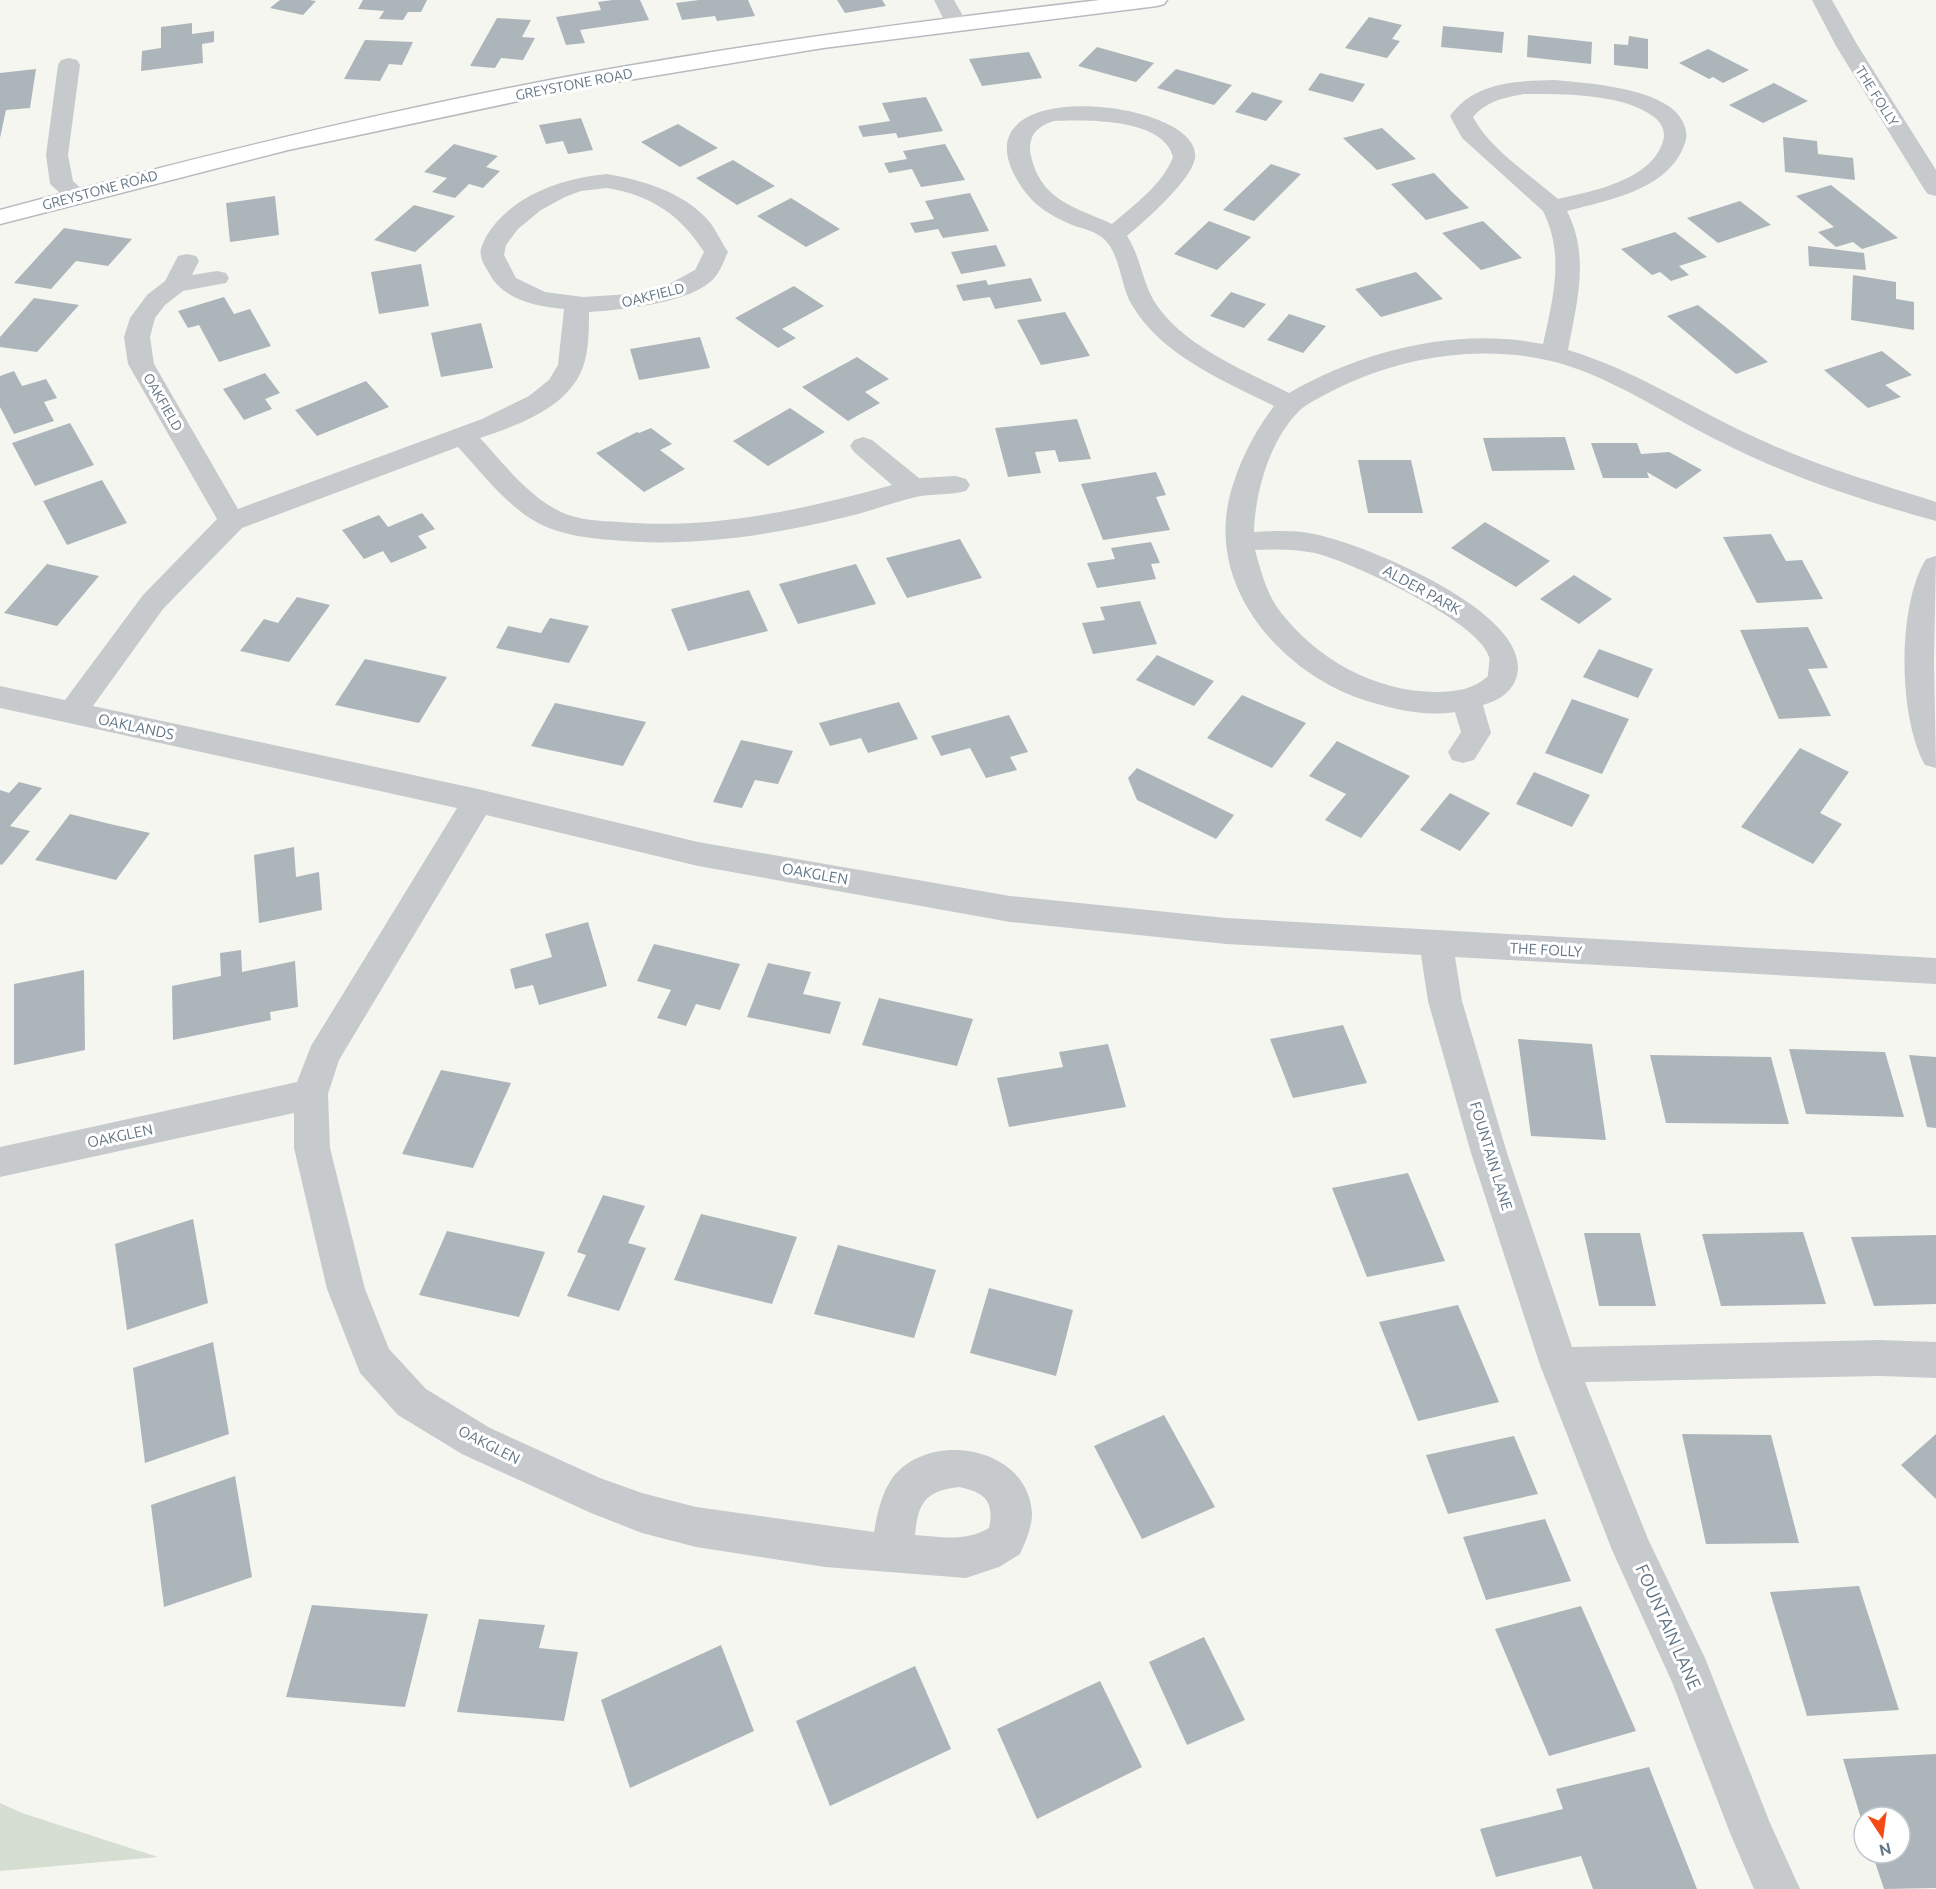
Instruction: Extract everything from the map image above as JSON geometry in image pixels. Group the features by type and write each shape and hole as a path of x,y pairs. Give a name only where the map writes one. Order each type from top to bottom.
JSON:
{"main road":[{"name":"GREYSTONE ROAD","path":"0,217 246,152 592,80 772,49 956,22 1157,0"}],"street":[{"path":"944,0 956,22"},
{"name":"THE FOLLY","path":"1822,0 1847,46 1936,189"},
{"path":"69,65 57,155 62,184 76,196"},
{"path":"1553,207 1638,181 1659,167 1673,152 1676,135 1671,122 1660,111 1639,100 1581,89 1511,90 1487,94 1471,103 1461,116 1470,133 1553,207 1564,227 1569,242 1569,270 1554,354"},
{"path":"1113,235 1133,218 1178,171 1184,157 1178,141 1168,131 1158,126 1114,117 1065,114 1045,116 1035,120 1022,134 1018,149 1023,168 1036,191 1062,213 1113,235 1122,249 1139,298 1158,324 1213,363 1290,404"},
{"name":"OAKFIELD","path":"607,181 638,187 659,196 692,218 707,231 716,246 716,260 713,267 691,285 653,298 631,302 577,305 543,299 512,286 499,273 493,260 493,249 504,230 528,208 557,192 574,186 607,181"},
{"name":"OAKFIELD","path":"187,261 175,285 156,300 143,318 137,337 139,357 232,521"},
{"path":"175,285 217,278"},
{"path":"72,713 153,602 232,521 491,424 531,405 557,387 570,367 577,305"},
{"name":"ALDER PARK","path":"1241,542 1300,541 1340,551 1409,581 1441,598 1470,618 1494,640 1502,653 1504,669 1503,677 1497,684 1480,696 1435,704 1407,701 1361,689 1326,672 1297,650 1270,622 1252,591 1245,569 1241,542 1239,513 1245,488 1262,447 1290,404 1318,387 1357,370 1411,354 1464,345 1509,345 1554,354 1605,371 1750,446 1857,487 1936,512"},
{"path":"462,435 520,495 552,519 598,530 650,534 706,532 761,525 851,506 914,488 956,485"},
{"path":"863,446 914,488"},
{"path":"1936,566 1930,581 1919,641 1920,675 1929,735 1936,757"},
{"name":"OAKLANDS","path":"0,697 271,757"},
{"path":"1463,752 1476,733 1467,700"},
{"name":"OAKGLEN","path":"271,757 478,801 698,854 1010,909 1156,925"},
{"name":"OAKGLEN","path":"478,801 323,1056 311,1094 312,1148 346,1289 374,1360 412,1402 476,1441 591,1494 642,1513 696,1527 801,1544 892,1554"},
{"name":"THE FOLLY","path":"1156,925 1436,944 1936,971"},
{"name":"FOUNTAIN LANE","path":"1436,944 1445,1001 1489,1153 1559,1365 1632,1550 1690,1673 1752,1833 1777,1889"},
{"name":"OAKGLEN","path":"0,1162 311,1094"},
{"path":"1559,1365 1880,1358 1936,1360"}],"shaded area":[{"path":"0,1803 22,1813 158,1857 0,1871"}],"building":[{"path":"280,0 316,1 303,15 270,8"},
{"path":"363,0 427,0 421,12 408,12 403,20 379,19 384,11 358,9"},
{"path":"640,0 649,20 580,30 585,43 566,45 556,17 601,10 598,2"},
{"path":"699,0 748,0 755,16 717,21 715,16 682,20 676,3"},
{"path":"837,0 882,0 886,6 845,13"},
{"path":"1369,17 1402,25 1392,39 1400,41 1387,58 1345,48"},
{"path":"497,18 531,20 522,37 535,38 523,60 501,58 495,68 470,66"},
{"path":"192,23 192,34 214,31 214,42 202,44 203,63 141,71 142,51 161,48 161,27"},
{"path":"1443,26 1504,32 1502,53 1441,47"},
{"path":"1528,35 1592,42 1591,64 1527,57"},
{"path":"1629,36 1648,39 1648,69 1614,65 1614,44 1628,45"},
{"path":"365,40 413,42 402,65 389,64 380,81 344,79"},
{"path":"1097,47 1154,63 1136,82 1078,66"},
{"path":"1708,49 1749,70 1723,83 1713,77 1709,79 1679,63"},
{"path":"1029,52 1042,78 982,86 969,59"},
{"path":"36,69 30,108 6,110 0,138 0,73"},
{"path":"1176,69 1232,85 1214,105 1157,88"},
{"path":"1320,73 1365,84 1353,102 1308,90"},
{"path":"1774,83 1808,101 1763,123 1729,105"},
{"path":"1252,92 1283,101 1266,121 1235,112"},
{"path":"926,97 943,131 898,138 896,133 863,137 858,126 890,121 882,103"},
{"path":"581,118 593,150 568,154 563,141 546,144 539,125"},
{"path":"678,124 718,148 680,167 641,142"},
{"path":"1382,128 1416,159 1377,170 1343,138"},
{"path":"1783,137 1817,141 1818,154 1853,158 1855,180 1785,172"},
{"path":"454,144 498,156 486,167 500,171 483,188 469,184 455,198 432,192 447,178 424,172"},
{"path":"945,144 965,180 921,187 912,169 889,173 884,163 907,159 903,151"},
{"path":"733,160 775,186 737,205 696,178"},
{"path":"1271,164 1301,174 1254,221 1223,210"},
{"path":"1434,173 1469,208 1426,220 1391,184"},
{"path":"1831,185 1898,238 1862,249 1853,242 1836,247 1818,232 1834,227 1796,196"},
{"path":"970,193 989,231 943,238 938,229 915,233 910,223 934,219 925,201"},
{"path":"275,196 279,235 230,242 226,203"},
{"path":"791,198 840,229 806,247 757,216"},
{"path":"1740,201 1771,225 1718,243 1687,218"},
{"path":"414,205 455,216 415,252 374,240"},
{"path":"1209,221 1251,237 1217,270 1174,254"},
{"path":"1483,221 1522,258 1481,270 1442,233"},
{"path":"64,228 132,239 108,266 76,261 51,289 14,283"},
{"path":"1675,232 1707,257 1679,266 1689,275 1671,281 1660,272 1652,275 1621,249"},
{"path":"996,245 1006,266 961,274 951,252"},
{"path":"1808,246 1864,253 1866,270 1809,266"},
{"path":"421,264 429,306 379,314 371,272"},
{"path":"1416,272 1443,299 1381,317 1355,289"},
{"path":"1853,275 1896,282 1896,299 1914,302 1914,330 1851,320"},
{"path":"1031,278 1042,301 995,309 990,297 963,301 956,285 986,280 988,285"},
{"path":"794,286 824,306 782,329 796,338 778,348 735,318"},
{"path":"1231,292 1266,304 1244,328 1210,316"},
{"path":"224,297 234,314 250,309 271,346 219,362 199,325 188,328 178,311"},
{"path":"34,298 79,305 37,352 0,347 0,337"},
{"path":"1698,305 1768,362 1736,374 1667,316"},
{"path":"1065,312 1090,356 1041,365 1017,320"},
{"path":"1289,314 1326,326 1303,353 1267,340"},
{"path":"481,323 493,368 441,377 431,333"},
{"path":"700,337 710,368 639,380 630,349"},
{"path":"1882,351 1912,375 1885,385 1901,397 1868,408 1824,370"},
{"path":"857,357 889,379 865,392 880,403 848,421 802,387"},
{"path":"14,371 22,386 46,379 57,398 44,402 54,421 14,434 0,407 0,376"},
{"path":"265,373 280,393 265,399 272,409 244,420 223,389"},
{"path":"366,381 389,407 317,436 295,410"},
{"path":"790,408 825,432 768,466 733,441"},
{"path":"1077,419 1091,459 1059,462 1055,450 1035,452 1041,473 1008,477 995,428"},
{"path":"70,423 94,465 35,486 12,443"},
{"path":"651,428 672,444 660,450 685,469 644,492 596,453 637,432"},
{"path":"1565,437 1575,470 1492,471 1483,438"},
{"path":"1591,443 1637,443 1641,454 1669,452 1702,470 1676,489 1647,472 1649,478 1603,478"},
{"path":"1358,460 1411,460 1423,513 1368,513"},
{"path":"1156,472 1166,495 1156,497 1170,530 1103,540 1081,484"},
{"path":"102,480 127,523 67,545 43,501"},
{"path":"422,513 435,529 418,536 427,548 391,563 383,551 364,559 342,530 379,515 388,527"},
{"path":"1485,522 1550,561 1516,587 1451,548"},
{"path":"1771,534 1786,561 1802,560 1823,599 1757,603 1723,537"},
{"path":"960,539 982,578 907,598 886,558"},
{"path":"1151,542 1160,563 1151,564 1156,579 1097,588 1087,563 1115,559 1111,548"},
{"path":"47,564 99,576 57,626 4,613"},
{"path":"856,564 876,604 798,624 779,584"},
{"path":"1574,575 1612,599 1579,624 1540,599"},
{"path":"749,590 768,631 688,651 671,609"},
{"path":"297,597 330,605 289,662 240,651 264,619 278,623"},
{"path":"1140,601 1157,644 1093,654 1082,623 1105,620 1100,607"},
{"path":"550,618 589,626 569,663 496,648 508,626 541,633"},
{"path":"1808,627 1828,668 1808,669 1831,716 1779,719 1740,630"},
{"path":"1599,649 1653,669 1638,698 1583,677"},
{"path":"1157,655 1214,681 1194,706 1136,680"},
{"path":"365,659 447,677 419,723 335,705"},
{"path":"1242,695 1306,723 1272,768 1207,738"},
{"path":"1572,699 1629,719 1602,774 1545,753"},
{"path":"899,702 918,739 868,753 861,738 830,746 819,723"},
{"path":"555,703 646,722 623,766 531,746"},
{"path":"1009,715 1028,752 1010,757 1017,770 986,778 970,748 941,756 931,736"},
{"path":"741,740 793,751 778,784 755,780 742,808 713,802"},
{"path":"1337,741 1410,776 1361,838 1325,820 1346,794 1309,776"},
{"path":"1800,748 1849,772 1820,813 1842,824 1813,864 1741,827"},
{"path":"1137,768 1234,815 1216,839 1137,800 1128,778"},
{"path":"1534,772 1590,795 1572,827 1516,804"},
{"path":"19,782 42,788 10,826 30,831 2,865 0,864 0,790 9,793"},
{"path":"1450,793 1490,813 1460,851 1420,830"},
{"path":"70,814 150,833 116,880 35,860"},
{"path":"294,847 296,877 319,872 322,910 259,923 254,855"},
{"path":"588,922 607,986 539,1005 533,985 515,989 510,969 552,957 545,934"},
{"path":"654,944 740,964 720,1010 696,1004 686,1026 657,1018 671,990 637,981"},
{"path":"241,950 242,972 295,961 298,1007 270,1012 271,1020 173,1040 172,986 221,976 220,953"},
{"path":"768,963 811,972 803,994 841,1002 830,1034 747,1017"},
{"path":"84,970 85,1050 14,1065 14,984"},
{"path":"879,998 973,1019 957,1066 862,1045"},
{"path":"1343,1025 1367,1083 1293,1098 1270,1039"},
{"path":"1518,1039 1592,1044 1606,1140 1531,1136"},
{"path":"1108,1044 1126,1107 1009,1127 997,1078 1063,1067 1059,1052"},
{"path":"1789,1049 1885,1052 1904,1117 1806,1114"},
{"path":"1650,1055 1771,1057 1789,1124 1666,1123"},
{"path":"1909,1055 1936,1057 1936,1128 1927,1127"},
{"path":"441,1070 511,1083 473,1168 402,1154"},
{"path":"1408,1173 1445,1261 1367,1277 1332,1188"},
{"path":"603,1195 645,1206 628,1243 646,1248 619,1311 567,1296 586,1255 577,1252"},
{"path":"701,1214 797,1237 772,1304 674,1280"},
{"path":"193,1219 208,1303 127,1330 115,1244"},
{"path":"447,1231 545,1252 519,1317 419,1295"},
{"path":"1803,1232 1826,1304 1721,1306 1702,1234"},
{"path":"1584,1233 1640,1233 1656,1306 1599,1306"},
{"path":"1936,1235 1936,1304 1874,1306 1851,1237"},
{"path":"838,1245 936,1270 914,1338 814,1314"},
{"path":"989,1288 1073,1310 1056,1376 970,1353"},
{"path":"1458,1305 1499,1402 1418,1421 1379,1322"},
{"path":"213,1342 229,1434 145,1463 133,1368"},
{"path":"1164,1415 1215,1507 1142,1539 1094,1446"},
{"path":"1682,1434 1771,1435 1799,1543 1706,1544"},
{"path":"1936,1434 1936,1499 1901,1465"},
{"path":"1514,1436 1538,1494 1448,1514 1426,1455"},
{"path":"235,1476 252,1577 164,1607 151,1505"},
{"path":"1545,1519 1571,1581 1486,1600 1463,1537"},
{"path":"1859,1586 1899,1710 1807,1716 1770,1592"},
{"path":"312,1605 428,1614 405,1707 286,1697"},
{"path":"1581,1606 1636,1731 1549,1756 1495,1629"},
{"path":"479,1619 545,1625 539,1648 578,1652 564,1721 457,1712"},
{"path":"1204,1637 1245,1720 1187,1745 1149,1662"},
{"path":"721,1645 754,1731 630,1788 601,1700"},
{"path":"915,1666 951,1749 830,1806 796,1721"},
{"path":"1100,1681 1142,1767 1037,1819 997,1729"},
{"path":"1936,1754 1936,1888 1884,1889 1876,1865 1912,1865 1912,1805 1857,1805 1843,1759"},
{"path":"1649,1767 1697,1889 1593,1889 1581,1856 1496,1877 1480,1829 1563,1809 1556,1789"}]}
